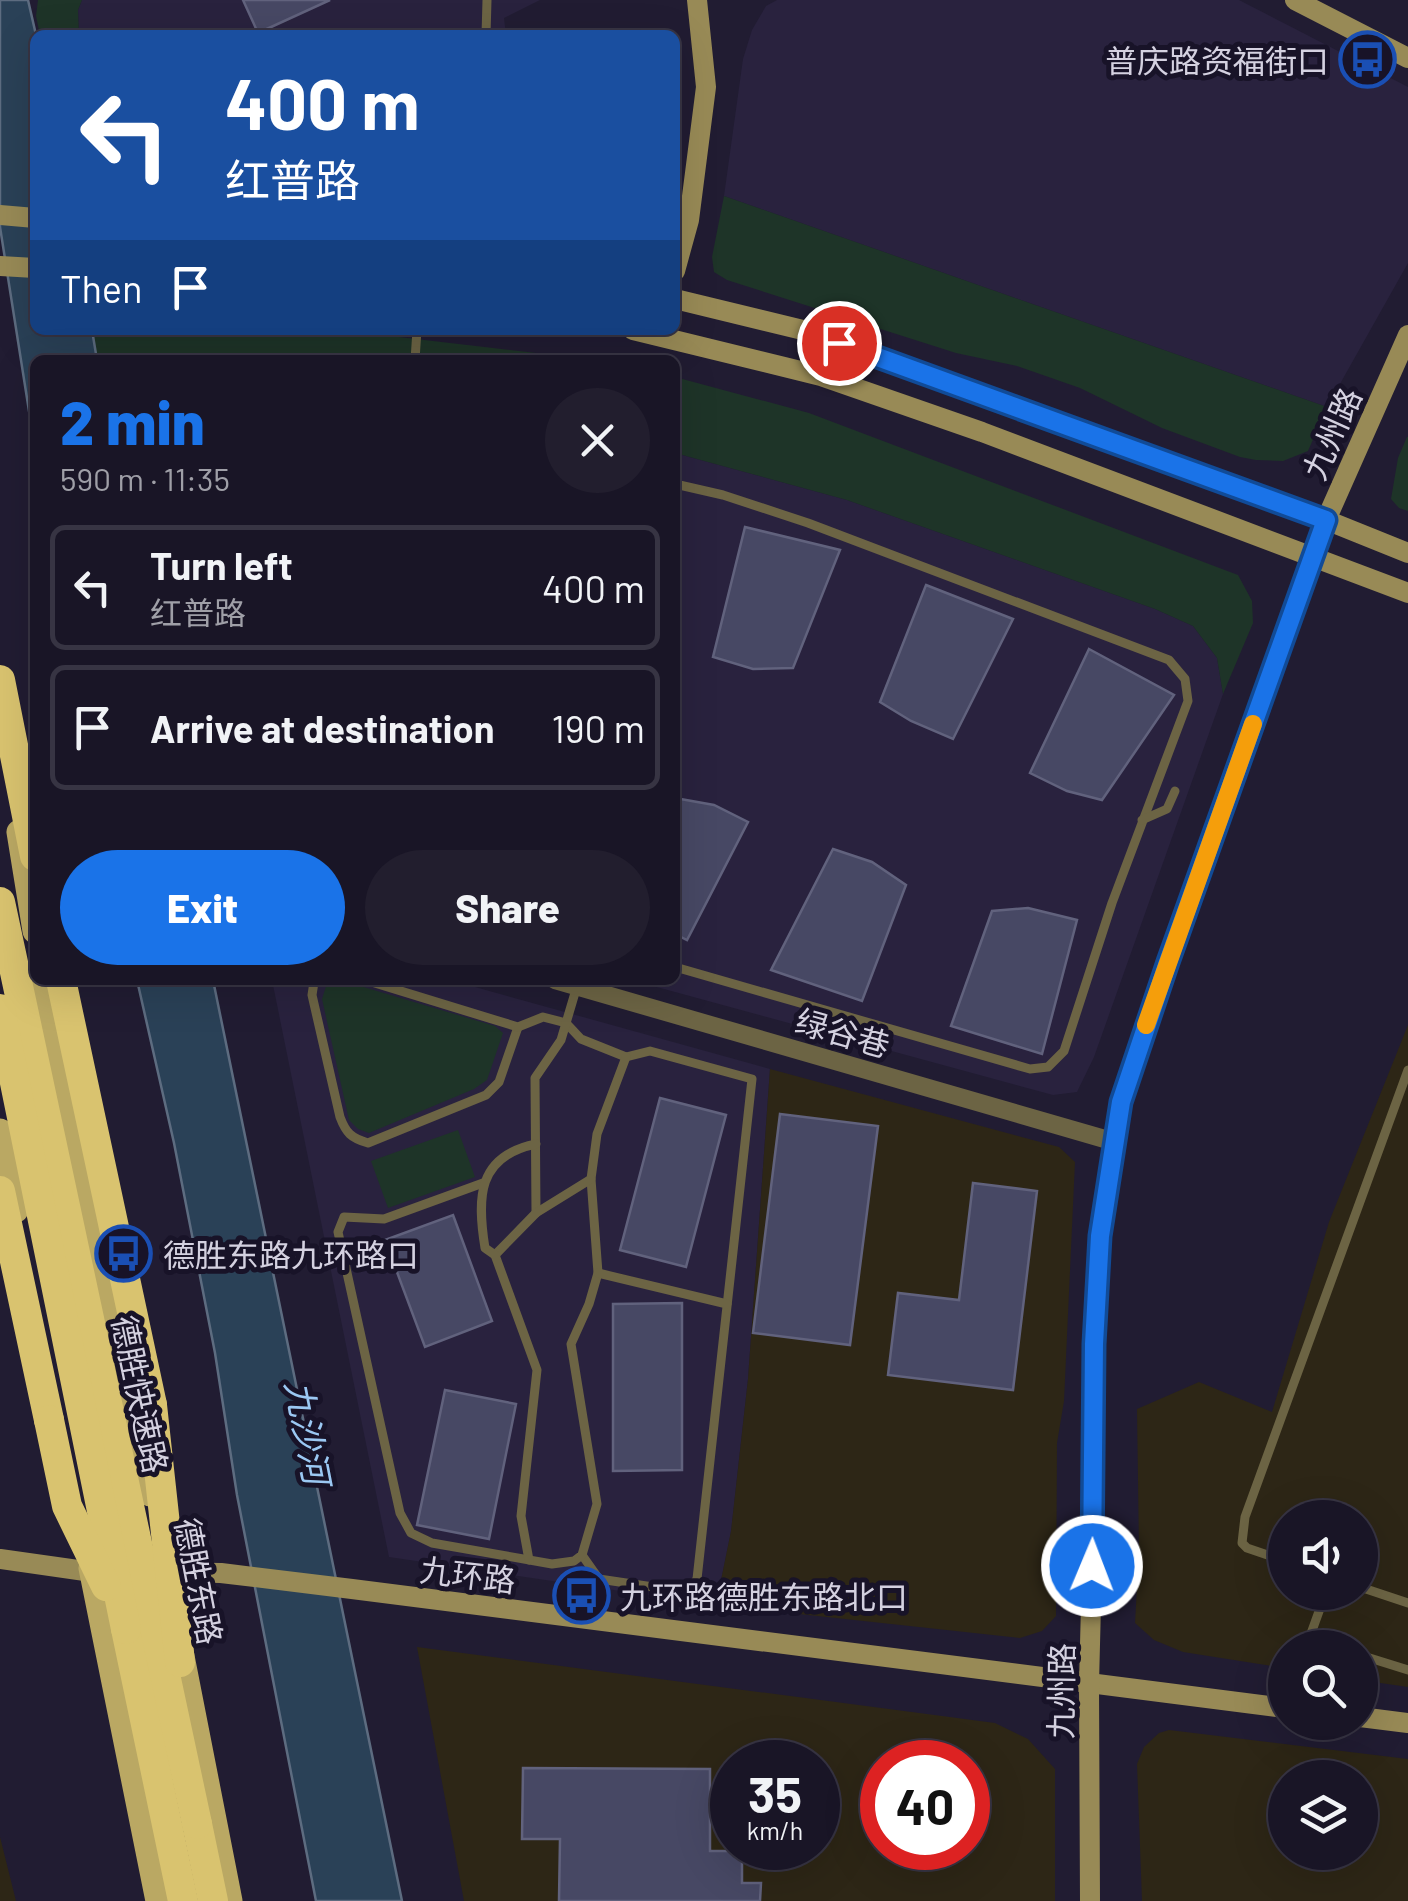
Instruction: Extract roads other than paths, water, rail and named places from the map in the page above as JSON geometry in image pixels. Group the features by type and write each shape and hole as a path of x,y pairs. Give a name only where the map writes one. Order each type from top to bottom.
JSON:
{"highway":[{"path":"0,680 30,833"},
{"name":"德胜快速路","path":"0,902 213,1901"},
{"path":"62,985 152,1405 197,1824"},
{"name":"德胜快速路","path":"0,1008 183,1901"},
{"path":"0,1190 67,1506 126,1629"}],"main road":[{"path":"4,716 30,896"},
{"name":"德胜东路","path":"45,985 230,1901"},
{"path":"2,1143 158,1901"}],"street":[{"path":"1295,0 1408,58"},
{"path":"680,253 689,220 706,87 703,3"},
{"path":"0,215 30,218"},
{"path":"0,266 30,268"},
{"path":"680,300 811,332 1408,553"},
{"path":"654,335 821,376 1001,439 1408,593"},
{"name":"九州路","path":"1090,1901 1094,1344 1100,1236 1121,1102 1326,520 1408,335"},
{"name":"绿谷巷","path":"585,985 1115,1142"},
{"name":"九环路","path":"0,1559 92,1572 221,1573 1268,1706"},
{"path":"1378,1720 1408,1724"}],"lane":[{"path":"486,30 487,0"},
{"path":"680,485 723,494 808,523 1169,660 1185,679 1188,700 1112,903 1064,1051 1048,1067 1030,1069 680,969"},
{"path":"1142,820 1168,809 1174,791"},
{"path":"314,985 312,994 344,1129 352,1138 368,1143 486,1095 499,1082 518,1026"},
{"path":"382,985 518,1026 542,1017 566,1023 581,1039 626,1057 650,1051 752,1079 697,1579 687,1592 600,1579 582,1555"},
{"path":"536,1213 536,1078 561,1040 577,985"},
{"path":"484,1182 384,1219 344,1217 338,1232 400,1513 411,1533 432,1543 552,1564 574,1561 582,1555 597,1504 571,1344 598,1273 591,1179 597,1134 626,1057"},
{"path":"1268,1555 1242,1543 1245,1517 1408,1070"},
{"path":"529,1560 521,1516 537,1370 495,1255 485,1248 480,1214 484,1182 497,1164 515,1148 536,1144"},
{"path":"495,1255 536,1213 591,1179"},
{"path":"598,1273 727,1304"},
{"path":"1378,1593 1408,1603"},
{"path":"1378,1661 1408,1670"}],"water":[{"path":"0,0 28,0 35,30 30,30 30,335 93,335 96,355 30,355 30,417 0,227"},
{"path":"138,985 214,985 402,1901 316,1901 174,1143"}],"place":[{"name":"普庆路资福街口","path":"1368,60"},
{"name":"德胜东路九环路口","path":"124,1254"},
{"name":"九环路德胜东路北口","path":"581,1596"}],"water label":[{"name":"九沙河","path":"309,1432"}]}
